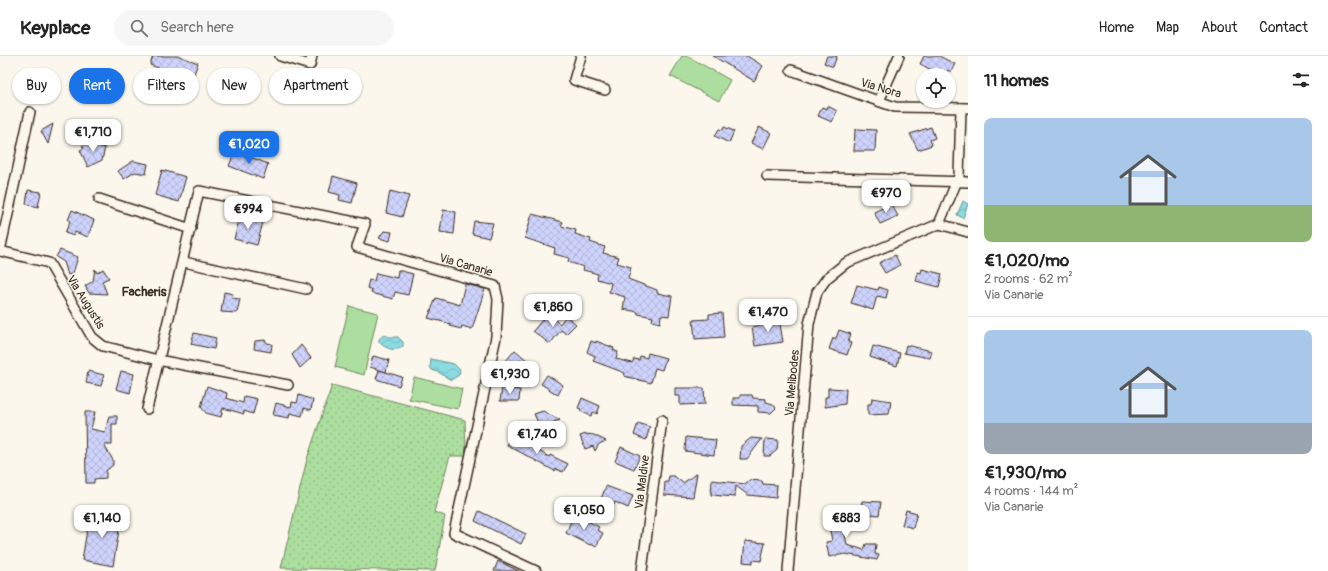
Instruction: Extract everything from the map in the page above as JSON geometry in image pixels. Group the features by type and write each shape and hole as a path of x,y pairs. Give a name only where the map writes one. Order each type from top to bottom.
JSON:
{"street":[{"path":"280,56 310,65 312,56"},
{"path":"581,56 574,80 605,90"},
{"path":"879,101 899,56"},
{"name":"Via Nora","path":"791,70 895,107 964,108"},
{"path":"964,108 959,176 939,224 968,232"},
{"name":"Via Augustis","path":"30,112 0,251 49,263 92,337 103,346 158,360 288,384"},
{"path":"767,176 968,182"},
{"name":"Via Canarie","path":"191,229 199,191 365,224 357,248 494,286 498,299 496,337 454,533 536,571"},
{"path":"99,199 191,229 184,262 146,409"},
{"name":"Via Melibodes","path":"788,571 809,324 816,292 827,278 846,263 939,224"},
{"path":"184,262 306,289"},
{"name":"Via Maldive","path":"642,571 662,420"}],"green space":[{"path":"682,56 687,56 730,80 719,101 670,76"},
{"path":"349,306 378,313 364,375 335,367"},
{"path":"414,377 462,389 458,409 409,399"},
{"path":"332,385 465,420 466,456 450,456 434,512 445,516 435,571 281,568 307,459"}],"water":[{"path":"963,201 968,204 963,218 957,215"},
{"path":"384,335 398,337 403,342 403,347 400,349 390,349 384,346 379,342 379,339"},
{"path":"431,359 454,364 460,370 459,375 451,380 432,370 430,367"}],"building":[{"path":"153,56 179,56 198,63 196,68 158,68 150,65"},
{"path":"713,56 747,56 763,66 754,81"},
{"path":"827,56 837,56 833,67 824,63"},
{"path":"924,56 939,56 955,64 953,68 928,68 920,64"},
{"path":"828,106 837,111 832,122 818,116 822,107 827,109"},
{"path":"53,124 48,144 41,131"},
{"path":"724,127 734,131 729,143 715,136 719,129 723,130"},
{"path":"759,127 771,133 763,149 751,143"},
{"path":"931,127 935,138 930,140 932,145 918,150 910,134"},
{"path":"855,130 876,130 875,151 854,151"},
{"path":"91,140 100,142 98,146 105,148 102,160 88,167 80,150 84,148 82,146"},
{"path":"235,151 268,164 263,179 229,166"},
{"path":"133,161 148,164 146,174 135,172 124,179 118,171"},
{"path":"162,170 186,177 179,202 155,195"},
{"path":"333,176 357,183 352,203 339,200 340,195 329,192"},
{"path":"28,190 41,192 38,207 26,204"},
{"path":"390,191 409,196 402,217 386,213"},
{"path":"891,204 898,216 880,224 874,212"},
{"path":"72,210 94,220 88,237 75,232 74,236 65,233 70,221 68,220"},
{"path":"443,210 456,212 454,234 440,232"},
{"path":"532,214 563,222 561,226 576,230 575,234 591,239 590,242 605,247 603,253 619,257 617,263 631,267 628,279 657,290 657,293 672,296 669,316 661,315 660,323 652,321 653,317 623,309 625,297 609,292 611,283 597,279 598,274 583,270 584,267 568,262 569,258 554,254 555,248 525,238"},
{"path":"240,216 263,222 257,245 234,239"},
{"path":"474,221 493,223 489,238 472,234"},
{"path":"384,231 392,232 390,241 379,238"},
{"path":"60,250 78,257 73,273 68,275 64,262 56,257"},
{"path":"895,255 900,265 885,273 879,263"},
{"path":"95,269 97,273 103,269 109,278 102,281 107,294 89,293 85,286 93,281"},
{"path":"922,269 942,274 939,287 916,281 918,272 921,273"},
{"path":"398,270 413,274 408,295 395,292 393,299 371,293 372,290 367,288 369,280 374,281 376,273 397,278"},
{"path":"465,284 485,289 472,329 462,326 461,329 450,326 451,324 428,318 436,298 460,305"},
{"path":"857,285 878,290 879,287 888,290 886,298 877,296 873,310 851,303"},
{"path":"224,292 233,294 232,298 240,299 237,313 221,312"},
{"path":"722,313 724,337 695,339 693,320 709,319 709,314"},
{"path":"547,314 560,324 566,316 576,324 566,334 561,330 550,344 533,331"},
{"path":"779,318 783,342 755,346 752,327 768,324 767,320"},
{"path":"839,330 851,334 848,342 851,343 847,355 829,349 833,338 836,338"},
{"path":"194,333 216,338 214,349 191,344"},
{"path":"265,340 267,343 272,344 271,352 254,349 255,341"},
{"path":"591,341 596,343 596,341 614,348 613,350 618,352 616,359 632,363 634,359 639,360 640,356 647,358 648,353 666,358 662,370 655,368 651,383 624,376 625,373 593,361 595,356 587,352"},
{"path":"301,345 311,358 300,368 292,355"},
{"path":"906,345 932,351 930,358 904,353"},
{"path":"873,346 900,353 897,366 870,357"},
{"path":"515,350 529,362 521,375 505,362"},
{"path":"373,356 389,360 386,372 370,367"},
{"path":"379,370 402,377 399,386 376,379"},
{"path":"88,371 104,375 101,386 86,383"},
{"path":"121,371 134,374 130,393 116,389"},
{"path":"547,375 563,385 558,395 541,384"},
{"path":"207,386 227,393 226,398 243,403 244,396 257,399 253,414 244,411 244,414 223,408 221,417 206,413 201,407"},
{"path":"502,388 520,390 519,401 500,401"},
{"path":"675,388 704,388 705,404 680,405 680,396 675,396"},
{"path":"828,388 846,389 845,404 825,407 825,397 828,397"},
{"path":"299,395 313,400 311,410 304,408 302,416 290,413 289,418 273,415 276,403 291,407 292,402 297,403"},
{"path":"740,395 752,395 753,398 766,399 766,402 773,404 776,408 771,413 758,412 758,406 733,405 733,398 740,398"},
{"path":"582,398 600,406 597,414 593,412 591,416 580,411 581,409 578,408"},
{"path":"872,398 891,401 889,414 868,415 868,404 871,404"},
{"path":"543,411 560,420 540,427 534,414"},
{"path":"85,412 95,412 91,429 105,432 109,416 117,416 117,424 112,424 112,445 104,445 113,460 113,465 106,471 106,478 94,479 94,483 86,483"},
{"path":"638,423 650,427 646,440 634,435"},
{"path":"586,434 594,435 606,441 599,444 595,451 593,446 585,449 580,436"},
{"path":"512,436 549,457 550,455 568,464 563,472 556,469 555,471 551,469 507,445"},
{"path":"686,437 716,440 714,455 685,451"},
{"path":"751,438 762,439 747,459 740,459 741,446"},
{"path":"765,439 778,440 777,450 770,456 764,456"},
{"path":"621,447 640,456 634,469 615,461"},
{"path":"697,473 693,497 664,495 665,482 668,482 669,476 674,476 683,483"},
{"path":"712,480 745,484 749,480 762,481 763,484 777,485 776,498 748,495 736,486 735,497 711,495"},
{"path":"606,486 633,496 628,508 615,502 614,505 601,499"},
{"path":"862,501 881,502 879,515 860,513"},
{"path":"846,506 849,521 843,523 847,545 854,547 854,549 855,547 864,550 866,544 876,544 875,554 879,555 877,560 845,554 829,557 826,542 832,541 829,525 836,524 833,508"},
{"path":"906,510 917,513 913,528 902,525"},
{"path":"479,511 526,534 521,544 475,521"},
{"path":"90,512 121,518 113,566 82,560"},
{"path":"574,514 599,527 597,530 603,533 596,547 566,533"},
{"path":"745,541 765,543 761,561 753,560 753,563 743,562"},
{"path":"498,561 519,571 494,571"}],"district":[{"name":"Facheris","path":"144,291"}]}
